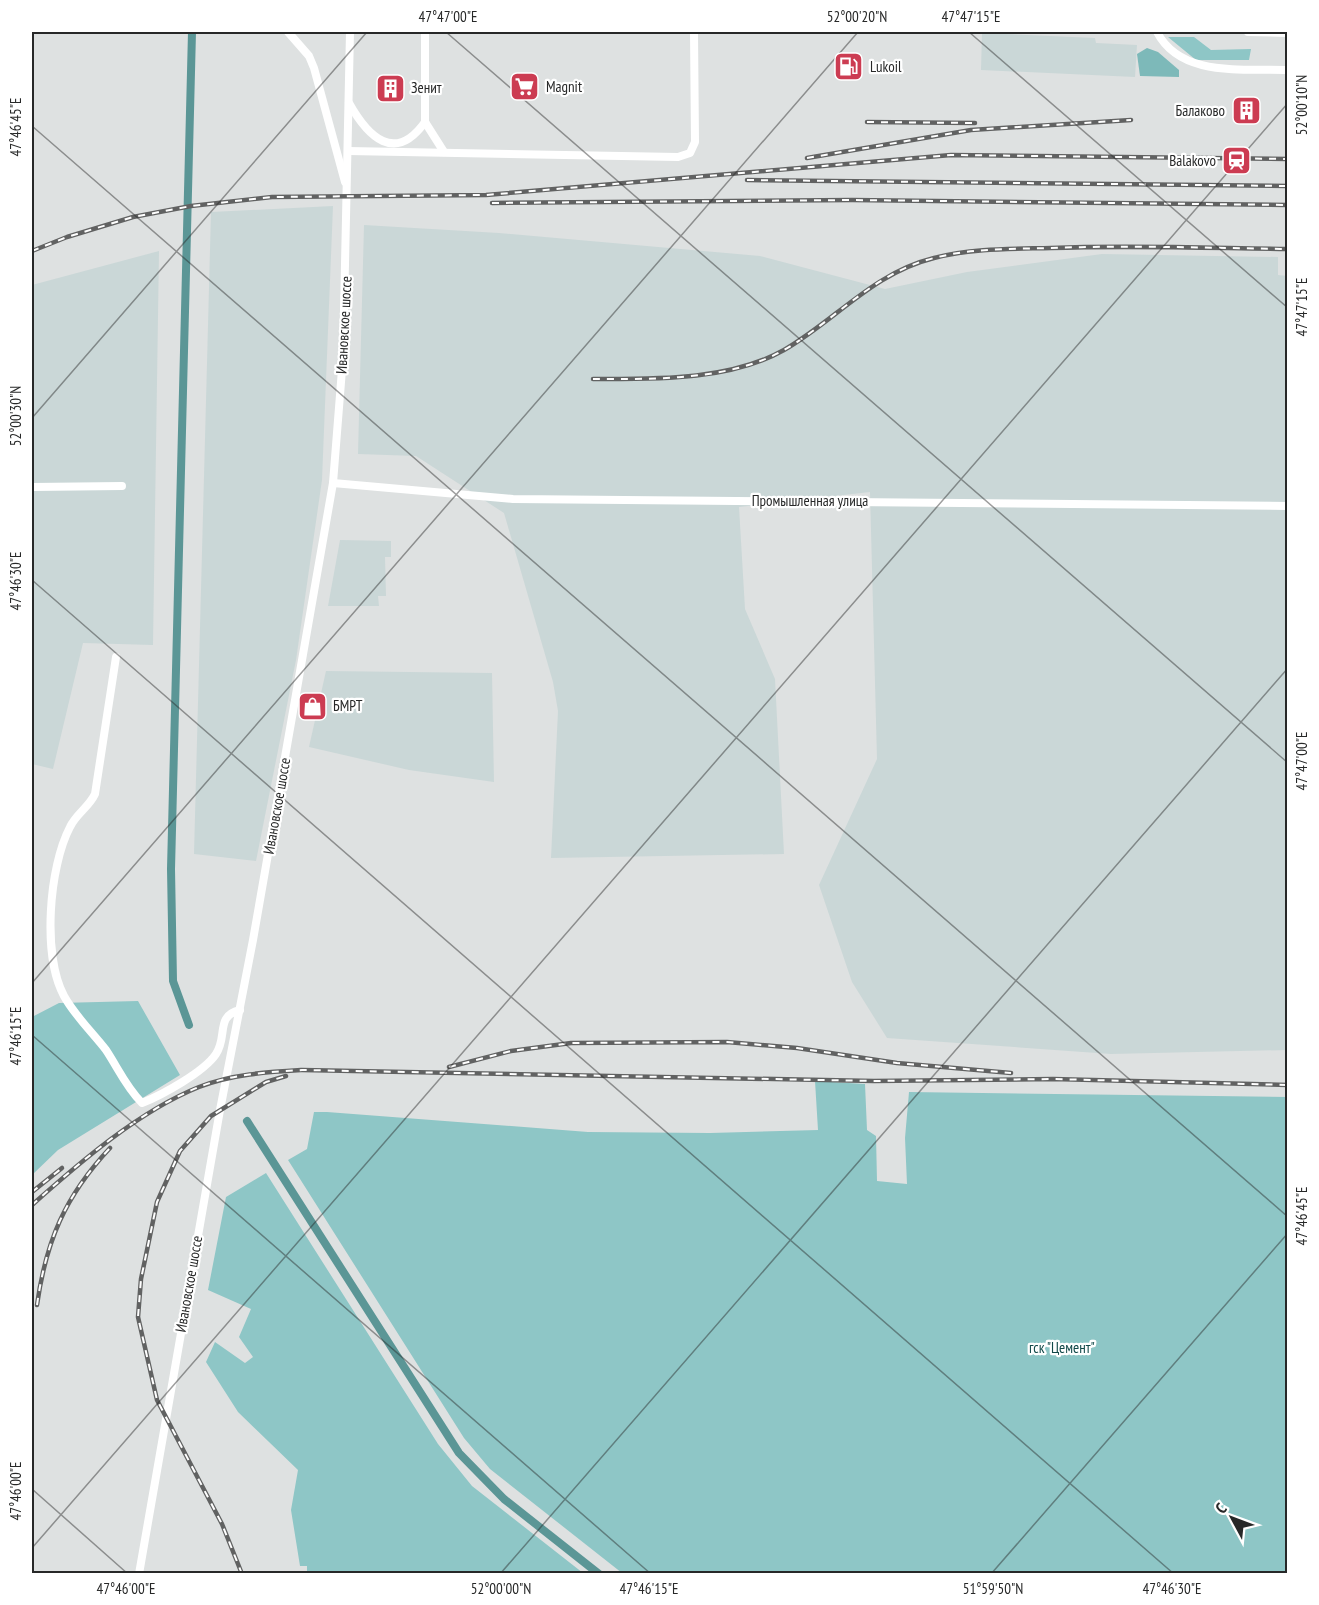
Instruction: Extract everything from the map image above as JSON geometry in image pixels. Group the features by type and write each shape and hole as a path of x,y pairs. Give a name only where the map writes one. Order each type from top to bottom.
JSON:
{"street":[{"path":"288,32 309,56 314,68 347,190"},
{"name":"Ивановское шоссе","path":"139,1574 333,483 343,357 350,32"},
{"path":"424,32 425,122 444,152"},
{"path":"348,151 678,157 690,153 694,142 694,32"},
{"path":"1157,32 1170,49 1200,66 1287,70"},
{"path":"1248,32 1287,33"},
{"path":"349,103 362,126 373,136 388,143 402,142 416,134 425,122"},
{"name":"Промышленная улица","path":"333,483 513,500 1287,506"},
{"path":"32,487 122,486"},
{"path":"116,657 95,794 89,806 70,825 55,869 51,950 63,994 107,1052 132,1093 142,1102 167,1093 212,1060 222,1043 225,1017 228,1013 240,1010"}],"shaded area":[{"path":"982,33 1095,38 1096,43 1137,45 1135,77 981,70"},
{"path":"1147,48 1158,52 1179,70 1179,77 1140,76 1137,54"},
{"path":"333,206 322,480 296,660 256,861 194,854 211,212"},
{"path":"364,225 499,233 760,256 885,289 967,272 1102,254 1278,257 1278,275 1288,276 1287,1050 1111,1054 887,1038 852,982 819,885 877,759 870,492 739,507 745,609 775,679 784,854 551,858 558,711 553,682 504,513 416,456 358,454"},
{"path":"159,251 153,645 83,643 53,769 32,764 32,285"},
{"path":"340,540 391,541 391,557 385,557 386,596 378,596 379,606 328,606"},
{"path":"326,671 492,673 494,782 409,770 309,747"}],"green space":[{"path":"1168,37 1194,37 1211,50 1251,49 1249,60 1196,60"},
{"path":"138,1001 180,1075 58,1150 32,1175 32,1017 59,1003"},
{"name":"гск \"Цемент\"","path":"815,1081 865,1084 867,1130 876,1136 877,1181 907,1184 905,1138 909,1092 1287,1097 1287,1573 1149,1571 1147,1574 622,1573 490,1469 464,1438 288,1160 307,1149 314,1112 588,1132 710,1133 818,1130"},
{"path":"266,1173 438,1444 472,1486 583,1573 307,1574 307,1566 300,1566 291,1510 298,1470 238,1412 206,1362 215,1342 245,1363 253,1357 239,1337 251,1309 208,1290 226,1197"}],"waterway":[{"path":"189,1025 173,981 171,869 192,32"},
{"path":"247,1121 459,1453 504,1499 599,1574"}],"railway":[{"path":"807,158 971,130 1131,120"},
{"path":"867,122 975,123"},
{"path":"32,251 67,237 133,217 191,206 272,197 486,195 951,155 1288,159"},
{"path":"747,180 1288,186"},
{"path":"492,203 852,200 1288,205"},
{"path":"593,379 666,378 740,368 784,350 892,274 934,258 963,252 1081,247 1288,249"},
{"path":"449,1067 511,1051 571,1043 727,1042 797,1048 897,1063 1011,1073"},
{"path":"32,1205 111,1139 154,1110 199,1087 237,1076 263,1073 302,1070 874,1081 1053,1079 1288,1085"},
{"path":"242,1574 222,1524 157,1400 138,1317 141,1279 157,1202 180,1151 211,1116 266,1082 286,1076"},
{"path":"37,1305 46,1260 60,1220 81,1184 110,1148"},
{"path":"32,1192 62,1168"}],"place":[{"name":"Lukoil","path":"849,67"},
{"name":"Magnit","path":"525,87"},
{"name":"Зенит","path":"390,88"},
{"name":"Балаково","path":"1246,111"},
{"name":"Balakovo","path":"1237,161"},
{"name":"БМРТ","path":"312,706"}]}
